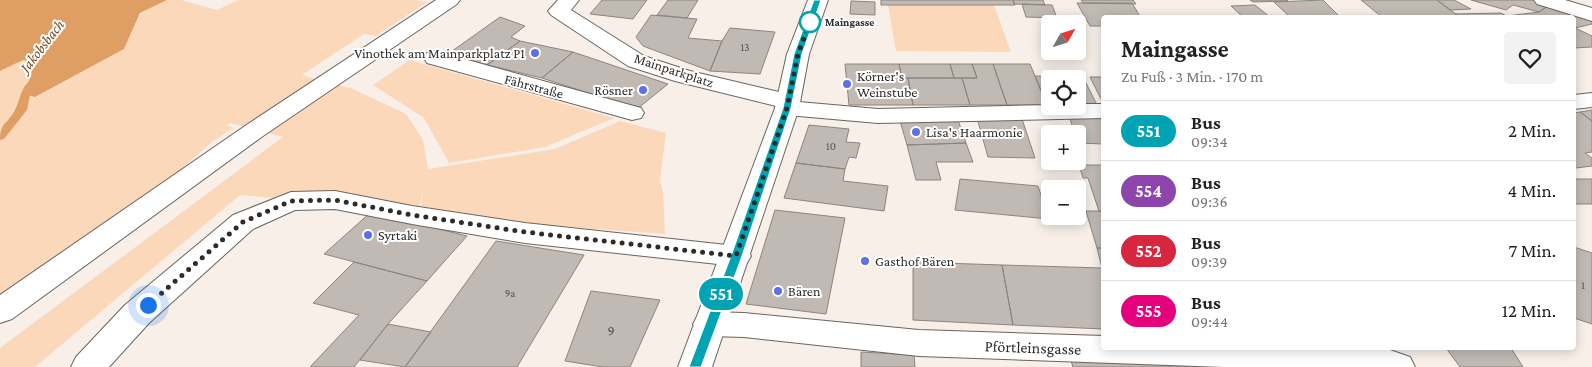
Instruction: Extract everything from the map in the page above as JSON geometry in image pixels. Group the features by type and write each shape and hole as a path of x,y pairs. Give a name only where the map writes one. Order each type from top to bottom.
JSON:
{"street":[{"name":"Mainparkplatz","path":"569,0 558,11 636,61 683,76 787,104"},
{"path":"695,367 736,256 787,104 798,54 818,0"},
{"path":"1544,0 1592,16"},
{"path":"0,311 254,131 446,2"},
{"name":"Fährstraße","path":"435,58 632,113"},
{"path":"1576,102 1592,100"},
{"path":"787,104 878,116 1101,111"},
{"path":"88,367 137,314 243,222 291,201 335,200 412,215 525,232 736,256"},
{"name":"Pförtleinsgasse","path":"710,324 744,325 919,343 1101,349"},
{"name":"Pförtleinsgasse","path":"1129,350 1394,359"}],"shaded area":[{"path":"167,0 181,0 217,10 238,0 416,0 427,2 376,36 364,34 302,75 353,89 406,114 423,140 428,169 555,149 620,121 666,133 660,180 663,192 665,234 529,224 420,211 424,188 418,212 240,195 35,367 0,367 0,348 283,137 230,123 227,125 233,128 213,141 180,170 0,296 0,71 22,60 36,60 25,93 36,97 124,49 141,13"},
{"path":"888,5 994,5 1011,52 896,51"},
{"path":"410,60 614,118 545,147 449,163 424,118 373,85"}],"water":[{"path":"0,0 167,0 140,13 124,49 35,97 25,94 35,61 23,60 0,71"}],"building":[{"path":"602,0 647,0 633,19 590,14"},
{"path":"668,0 698,0 687,18 657,15"},
{"path":"881,0 1013,0 1015,5 881,5"},
{"path":"1013,0 1043,0 1045,5 1014,4"},
{"path":"1081,0 1133,0 1136,4 1083,3"},
{"path":"1250,0 1287,0 1288,1 1253,2"},
{"path":"1323,0 1338,15 1288,15 1274,2"},
{"path":"1361,0 1437,0 1457,15 1379,15"},
{"path":"1437,0 1454,0 1471,9 1450,10"},
{"path":"1471,0 1537,0 1551,4 1539,12 1513,5 1506,10"},
{"path":"851,1 875,2 875,15 850,14"},
{"path":"1077,3 1132,3 1139,15 1101,15 1101,26 1090,26 1086,15 1084,15"},
{"path":"1022,4 1052,5 1056,15 1041,15 1041,17 1026,17"},
{"path":"1551,4 1592,18 1592,24 1576,28 1576,15 1515,15 1539,12"},
{"path":"1255,5 1267,15 1241,15 1231,6"},
{"path":"1501,13 1505,15 1456,15 1455,14"},
{"path":"651,15 697,19 688,38 722,41 710,71 643,46 636,37"},
{"path":"500,17 525,26 511,37 520,41 487,65 448,54"},
{"path":"730,28 775,32 760,74 710,71 722,41"},
{"path":"1576,28 1592,36 1592,47 1576,48"},
{"path":"520,41 573,52 542,78 487,65"},
{"path":"573,52 668,84 637,109 542,78"},
{"path":"845,64 899,64 902,78 908,78 913,105 849,105"},
{"path":"899,64 950,64 954,78 902,78"},
{"path":"950,64 972,64 977,78 954,78"},
{"path":"972,64 993,64 1007,105 970,105 962,78 977,78"},
{"path":"993,64 1030,64 1041,91 1041,105 1007,105"},
{"path":"1035,76 1041,76 1041,90"},
{"path":"1090,77 1101,77 1101,99"},
{"path":"908,78 962,78 970,105 913,105"},
{"path":"1086,83 1097,105 1086,105"},
{"path":"1592,110 1592,121 1580,112"},
{"path":"1580,112 1592,121 1592,152 1585,153 1592,158 1592,166 1576,168 1576,113"},
{"path":"1069,116 1101,117 1101,144 1086,143 1086,125 1072,125"},
{"path":"977,118 1022,119 1035,158 988,157"},
{"path":"958,120 966,143 907,145 900,121"},
{"path":"809,125 849,129 846,142 860,143 856,158 849,157 845,169 796,163"},
{"path":"966,143 973,162 936,162 941,180 916,180 907,145"},
{"path":"796,163 845,169 843,181 888,186 884,211 784,198"},
{"path":"1086,165 1101,165 1101,211 1099,211 1088,178 1083,178 1081,170 1086,170"},
{"path":"960,179 1038,186 1041,195 1041,218 955,210"},
{"path":"1576,179 1592,179 1592,204 1576,204"},
{"path":"775,210 845,218 826,314 746,304"},
{"path":"1086,211 1101,211 1101,248 1097,248"},
{"path":"371,212 467,236 427,281 324,254"},
{"path":"496,241 584,255 517,367 405,367"},
{"path":"1097,248 1101,248 1101,264"},
{"path":"1576,248 1592,253 1592,324 1576,319"},
{"path":"354,262 427,281 388,324 354,367 310,367 359,315 313,303"},
{"path":"913,262 1002,265 1013,325 913,320"},
{"path":"1002,265 1101,268 1101,329 1013,325"},
{"path":"591,291 660,300 630,367 603,367 565,361"},
{"path":"388,324 431,332 405,367 360,360"},
{"path":"1447,350 1512,350 1523,367 1460,367"},
{"path":"861,352 914,355 915,367 861,367"},
{"path":"1070,358 1291,367 1073,367"}],"waterway":[{"name":"Jakobsbach","path":"0,137 21,110 25,94 36,81"}],"bus line":[{"name":"551","path":"695,367 787,108 798,54 818,0"}],"place":[{"name":"Maingasse","path":"810,22"},
{"name":"Vinothek am Mainparkplatz P1","path":"535,53"},
{"name":"Körner's Weinstube","path":"847,84"},
{"name":"Rösner","path":"643,90"},
{"name":"Lisa's Haarmonie","path":"916,132"},
{"name":"Syrtaki","path":"368,235"},
{"name":"Gasthof Bären","path":"865,261"},
{"name":"Bären","path":"778,291"}],"route":[{"path":"148,305 243,222 291,201 335,200 412,215 525,232 736,256 787,108 798,54 810,22"}]}
